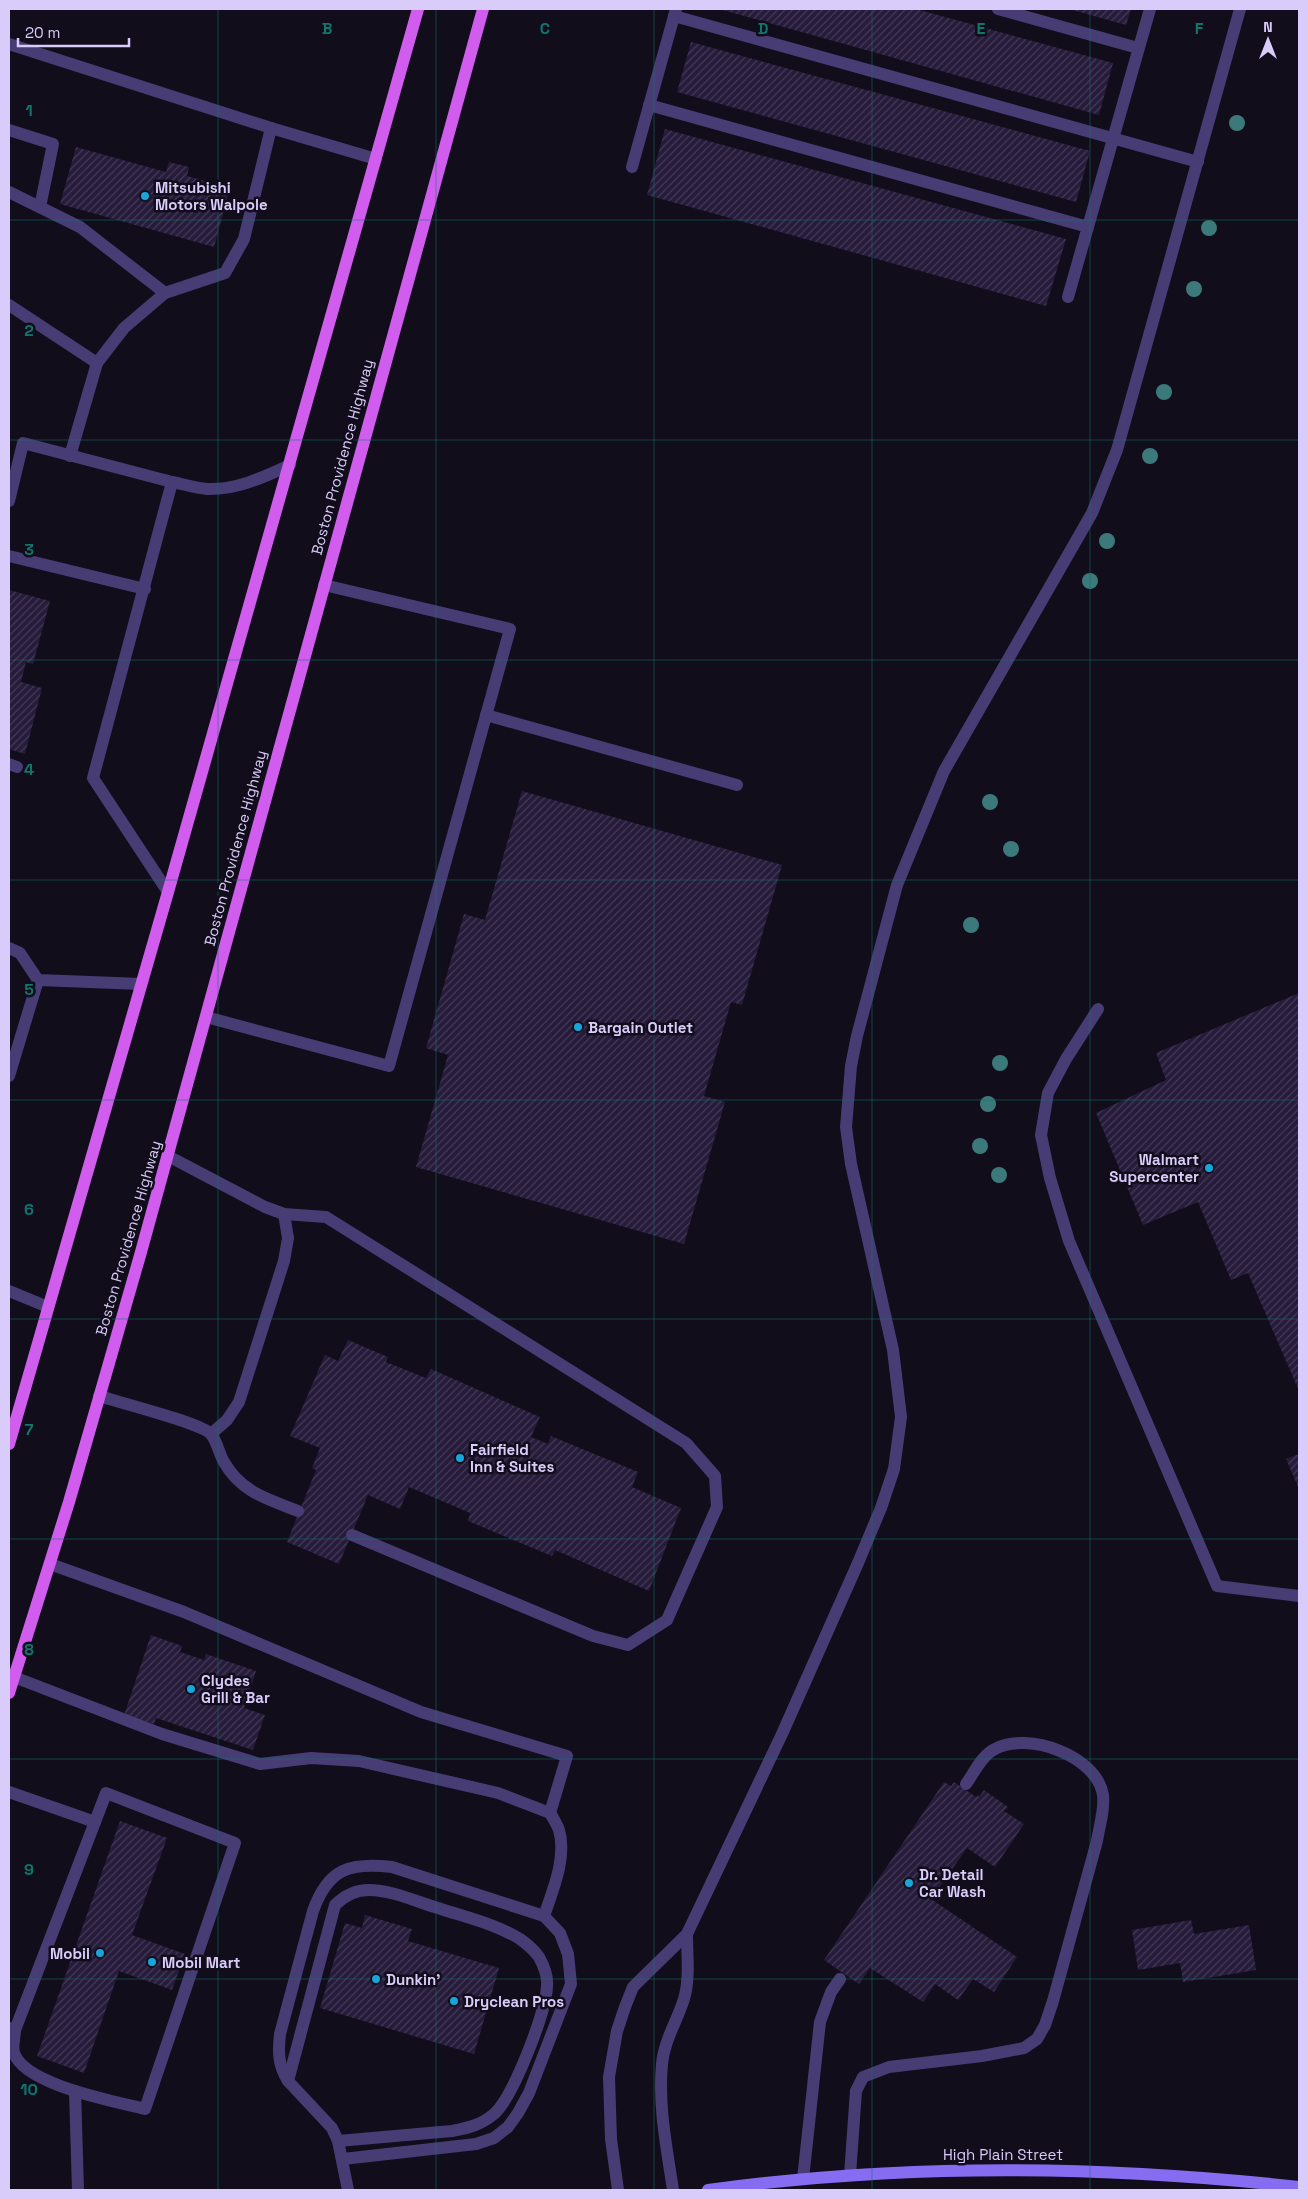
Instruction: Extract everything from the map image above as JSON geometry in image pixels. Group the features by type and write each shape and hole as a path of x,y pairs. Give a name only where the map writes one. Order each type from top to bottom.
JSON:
{"main road":[{"path":"9,1444 290,465 418,9"},
{"name":"Boston Providence Highway","path":"9,1693 50,1564 168,1156 483,9"},
{"name":"High Plain Street","path":"708,2190 850,2174 944,2170 1143,2173 1249,2186 1299,2187"}],"lane":[{"path":"998,9 1138,48"},
{"path":"1068,297 1150,9"},
{"path":"618,2190 609,2106 609,2077 617,2031 633,1987 687,1934 782,1734 881,1508 894,1469 901,1417 893,1350 851,1164 846,1127 851,1066 857,1036 897,885 944,771 1083,530 1103,488 1117,450 1240,9"},
{"path":"632,167 675,12 1198,162"},
{"path":"9,44 272,128 376,159"},
{"path":"649,105 1088,227"},
{"path":"70,456 97,363 124,328 165,293 225,273 244,240 272,128"},
{"path":"9,130 53,144 40,207"},
{"path":"9,192 80,226 165,293"},
{"path":"9,306 97,363"},
{"path":"9,501 23,443 206,489 234,487 260,479 290,465"},
{"path":"168,892 93,778 145,589 172,482"},
{"path":"9,556 145,589"},
{"path":"206,1017 389,1066 510,629 324,585"},
{"path":"486,715 737,785"},
{"path":"9,948 20,953 38,980"},
{"path":"38,980 141,984"},
{"path":"9,1076 38,980"},
{"path":"1098,1009 1066,1059 1048,1093 1041,1135 1050,1178 1069,1240 1217,1586 1299,1596"},
{"path":"168,1156 265,1207 284,1214 326,1216 686,1443 715,1476 717,1507 667,1620 628,1645 593,1636 352,1536"},
{"path":"210,1434 227,1420 238,1402 284,1261 288,1238 284,1214"},
{"path":"9,1290 48,1307"},
{"path":"99,1396 195,1425 210,1434 224,1462 240,1483 251,1492 298,1512"},
{"path":"50,1564 184,1612 421,1712 568,1756 550,1812"},
{"path":"14,1677 162,1734 260,1764 311,1758 360,1761 498,1793 550,1812 559,1828 562,1843 553,1889 544,1916"},
{"path":"850,2174 856,2091 863,2077 889,2067 982,2056 1024,2048 1037,2039 1045,2025 1053,2001 1097,1841 1103,1795 1096,1778 1084,1765 1054,1748 1033,1743 995,1748 982,1760 966,1784"},
{"path":"9,1792 95,1822"},
{"path":"106,1793 235,1843 145,2109 75,2091 36,2076 20,2064 14,2051 12,2029 106,1793"},
{"path":"342,2159 476,2144 494,2138 508,2126 530,2093 571,1984 571,1966 560,1933 544,1916 392,1867 370,1864 354,1866 339,1872 328,1881 319,1894 280,2034 278,2050 279,2062 288,2081 325,2118 338,2141 348,2190"},
{"path":"288,2081 335,1906 342,1898 369,1890 408,1899 498,1929 519,1938 538,1955 545,1970 547,1986 544,2005 517,2077 505,2102 495,2114 484,2122 469,2128 452,2131 338,2141"},
{"path":"673,2190 662,2115 662,2062 669,2033 684,1998 687,1978 687,1934"},
{"path":"804,2179 820,2022 831,1992 840,1979"},
{"path":"75,2091 78,2190"}],"building":[{"path":"719,9 916,9 1113,63 1099,115"},
{"path":"1069,9 1131,9 1126,25"},
{"path":"691,42 1090,151 1076,202 677,92"},
{"path":"665,129 1066,239 1046,306 647,195"},
{"name":"Mitsubishi Motors Walpole","path":"76,147 166,172 169,162 189,167 187,176 230,188 214,247 60,204"},
{"path":"9,590 50,601 33,664 26,662 21,682 42,688 25,754 9,749"},
{"name":"Bargain Outlet","path":"522,791 782,865 742,1005 731,1002 704,1096 725,1102 684,1244 416,1167 448,1055 426,1048 464,914 485,920"},
{"name":"Walmart Supercenter","path":"1299,993 1299,1391 1248,1273 1231,1280 1198,1202 1143,1225 1096,1113 1166,1080 1156,1053"},
{"name":"Fairfield Inn & Suites","path":"348,1340 388,1357 386,1362 426,1378 431,1369 540,1417 531,1437 548,1444 551,1436 638,1472 632,1487 681,1508 649,1591 555,1550 552,1556 468,1521 470,1513 409,1487 400,1509 368,1495 339,1564 287,1542 316,1470 312,1468 320,1448 290,1436 325,1355 338,1361"},
{"path":"1299,1454 1299,1489 1286,1459"},
{"name":"Clydes Grill & Bar","path":"151,1635 182,1646 180,1652 204,1660 206,1654 256,1671 244,1708 265,1715 253,1750 156,1718 154,1724 124,1715"},
{"name":"Dr. Detail Car Wash","path":"944,1782 951,1786 954,1782 976,1797 978,1795 979,1797 984,1790 1008,1807 1004,1811 1024,1824 995,1867 967,1848 931,1899 1017,1957 994,1992 973,1979 958,2000 935,1984 923,2002 870,1968 859,1984 824,1960"},
{"name":"Mobil","path":"120,1821 167,1838 132,1935 185,1954 172,1990 119,1971 84,2073 37,2056"},
{"path":"365,1915 412,1929 408,1941 499,1968 474,2054 320,2008 345,1923 362,1928"},
{"path":"1191,1920 1194,1934 1249,1925 1256,1970 1183,1982 1180,1963 1138,1970 1132,1930"}],"place":[{"name":"Mitsubishi Motors Walpole","path":"145,196"},
{"name":"Bargain Outlet","path":"578,1027"},
{"name":"Walmart Supercenter","path":"1209,1168"},
{"name":"Fairfield Inn & Suites","path":"460,1458"},
{"name":"Clydes Grill & Bar","path":"191,1689"},
{"name":"Dr. Detail Car Wash","path":"909,1883"},
{"name":"Mobil","path":"100,1953"},
{"name":"Mobil Mart","path":"152,1962"},
{"name":"Dunkin'","path":"376,1979"},
{"name":"Dryclean Pros","path":"454,2001"}]}
